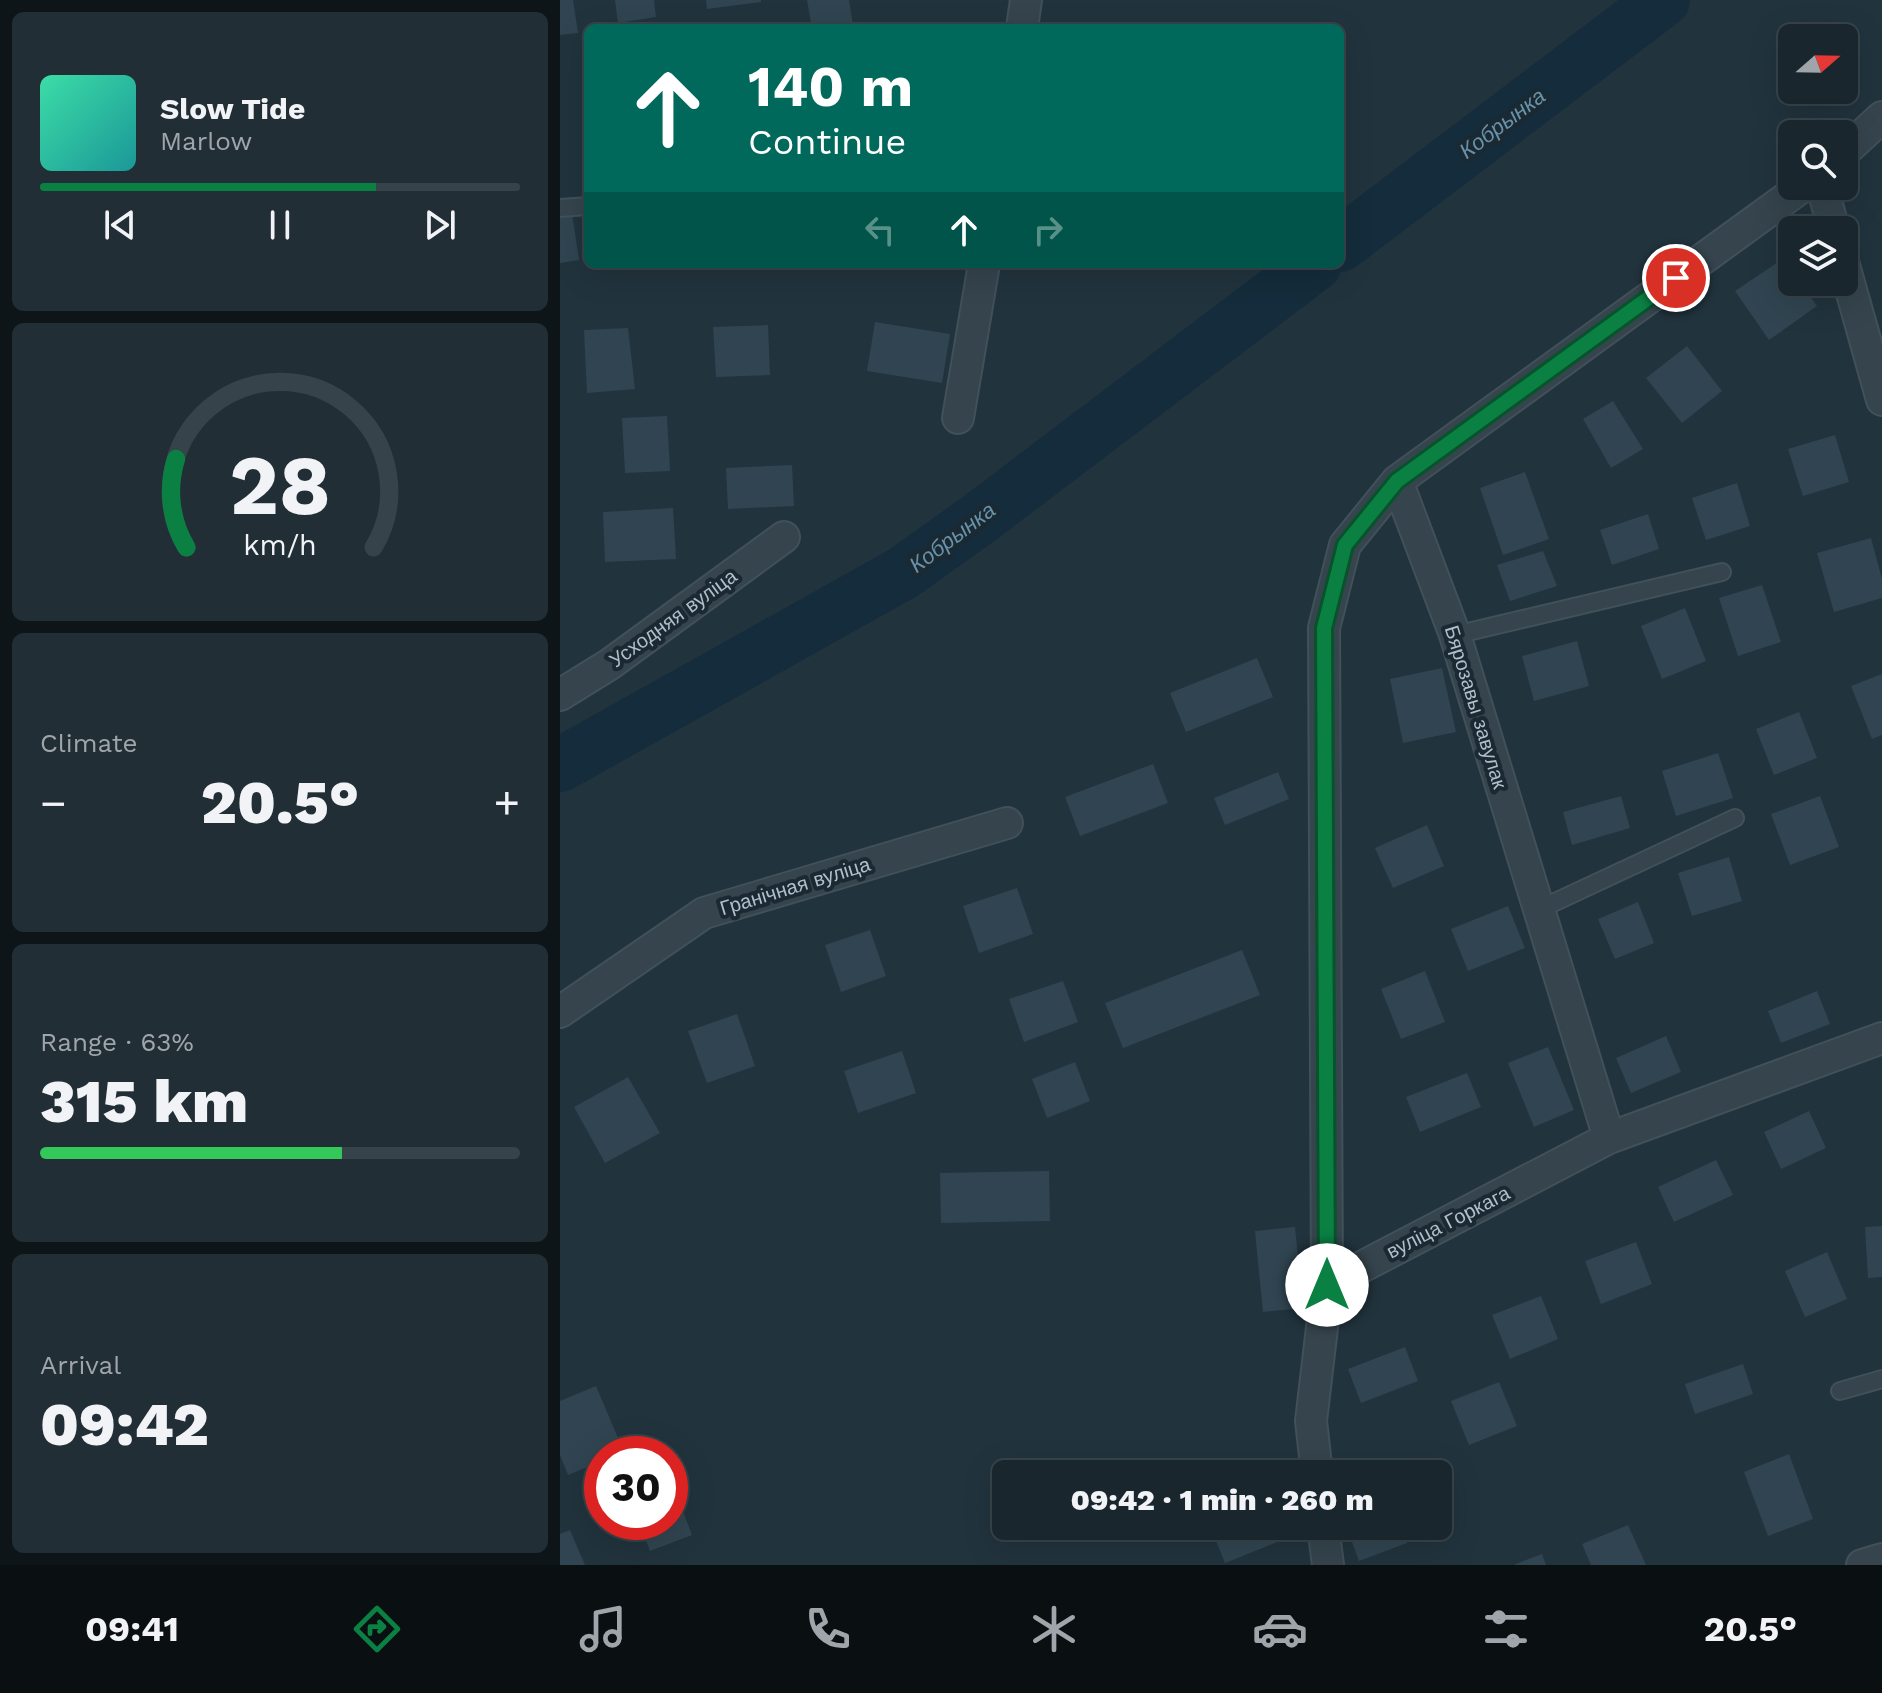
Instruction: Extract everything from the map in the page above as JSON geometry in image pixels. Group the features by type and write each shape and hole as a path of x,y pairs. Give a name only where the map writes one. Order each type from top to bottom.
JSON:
{"street":[{"path":"1023,24 1026,0"},
{"path":"1858,139 1882,117"},
{"path":"1315,1460 1311,1421 1327,1285 1324,628 1345,545 1397,481 1784,200"},
{"path":"958,418 983,268"},
{"path":"1853,296 1882,400"},
{"name":"Бярозавы завулак","path":"1397,481 1455,635 1609,1138"},
{"name":"Усходняя вуліца","path":"560,695 610,664 784,537"},
{"name":"Гранічная вуліца","path":"560,1012 704,913 1007,823"},
{"path":"1609,1138 1882,1038"},
{"name":"вуліца Горкага","path":"1327,1285 1609,1138"},
{"path":"1325,1540 1328,1565"},
{"path":"1862,1565 1882,1559"}],"lane":[{"path":"560,208 584,206"},
{"path":"1455,635 1722,572"},
{"path":"1538,910 1735,818"},
{"path":"1840,1391 1882,1379"}],"building":[{"path":"560,0 573,0 578,33 560,35"},
{"path":"615,0 654,0 656,17 618,23"},
{"path":"706,0 761,0 761,2 707,9"},
{"path":"807,0 849,0 853,24 811,24"},
{"path":"572,213 579,260 560,263 560,215"},
{"path":"1778,262 1778,296 1810,296 1817,306 1769,340 1735,291"},
{"path":"875,322 950,334 942,383 867,371"},
{"path":"768,325 770,375 716,377 713,327"},
{"path":"628,328 635,389 587,393 584,330"},
{"path":"1687,346 1722,391 1682,423 1646,378"},
{"path":"1613,401 1643,449 1611,468 1583,419"},
{"path":"667,416 670,471 625,473 622,418"},
{"path":"1835,435 1849,482 1803,496 1788,449"},
{"path":"792,465 794,506 728,509 726,468"},
{"path":"1525,472 1549,539 1503,555 1480,488"},
{"path":"1737,483 1750,526 1706,540 1692,498"},
{"path":"673,508 676,559 605,562 603,512"},
{"path":"1648,514 1659,549 1612,565 1600,530"},
{"path":"1871,538 1882,579 1882,598 1834,612 1817,553"},
{"path":"1543,551 1557,586 1510,601 1497,565"},
{"path":"1762,585 1781,642 1738,656 1719,598"},
{"path":"1685,608 1706,661 1662,679 1641,626"},
{"path":"1577,641 1589,686 1534,701 1522,656"},
{"path":"1257,658 1273,697 1186,732 1170,693"},
{"path":"1442,668 1456,732 1403,743 1390,679"},
{"path":"1882,674 1882,735 1872,739 1851,686"},
{"path":"1799,712 1817,758 1774,775 1756,729"},
{"path":"1718,753 1733,798 1676,816 1662,771"},
{"path":"1153,764 1168,803 1080,836 1065,797"},
{"path":"1278,772 1289,799 1225,825 1214,798"},
{"path":"1621,796 1630,828 1572,845 1563,812"},
{"path":"1820,796 1839,847 1790,865 1771,814"},
{"path":"1427,825 1444,866 1393,888 1375,848"},
{"path":"1729,857 1742,901 1692,916 1678,873"},
{"path":"1017,888 1033,934 979,953 963,906"},
{"path":"1638,902 1654,943 1615,959 1598,919"},
{"path":"1508,906 1525,948 1468,971 1451,929"},
{"path":"870,930 886,976 841,992 825,945"},
{"path":"1242,950 1260,995 1123,1048 1105,1003"},
{"path":"1425,971 1445,1022 1401,1039 1381,989"},
{"path":"1063,981 1078,1022 1024,1042 1009,999"},
{"path":"1817,991 1830,1024 1781,1043 1768,1011"},
{"path":"737,1014 755,1066 707,1083 688,1031"},
{"path":"1666,1036 1681,1072 1631,1093 1616,1058"},
{"path":"1548,1047 1574,1110 1534,1127 1508,1063"},
{"path":"902,1051 916,1093 858,1113 844,1071"},
{"path":"1075,1062 1090,1101 1047,1118 1032,1079"},
{"path":"1467,1073 1481,1107 1420,1132 1406,1097"},
{"path":"628,1077 660,1133 605,1163 574,1107"},
{"path":"1809,1111 1826,1148 1781,1169 1764,1132"},
{"path":"1716,1160 1733,1195 1674,1222 1658,1187"},
{"path":"1049,1171 1050,1221 941,1223 940,1173"},
{"path":"1882,1226 1882,1277 1868,1278 1865,1227"},
{"path":"1295,1227 1303,1308 1263,1312 1255,1231"},
{"path":"1636,1242 1652,1284 1601,1304 1585,1261"},
{"path":"1827,1252 1847,1299 1805,1317 1785,1271"},
{"path":"1541,1296 1558,1339 1510,1359 1492,1315"},
{"path":"1405,1347 1418,1381 1361,1403 1348,1369"},
{"path":"1743,1364 1753,1394 1695,1414 1685,1384"},
{"path":"1499,1382 1517,1426 1469,1445 1451,1401"},
{"path":"596,1386 617,1436 584,1436 584,1468 568,1475 560,1455 560,1401"},
{"path":"1789,1454 1813,1519 1768,1536 1744,1472"},
{"path":"1628,1525 1646,1565 1591,1565 1582,1544"},
{"path":"570,1530 585,1565 560,1565 560,1534"},
{"path":"646,1540 679,1540 650,1551"},
{"path":"1216,1540 1282,1540 1225,1563"},
{"path":"1351,1540 1406,1540 1407,1543 1359,1561"},
{"path":"1542,1554 1546,1565 1513,1565"}],"waterway":[{"name":"Кобрынка","path":"1344,242 1663,0"},
{"name":"Кобрынка","path":"560,765 903,573 1310,268"}],"route":[{"path":"1327,1285 1324,628 1345,545 1397,481 1676,278"}]}
